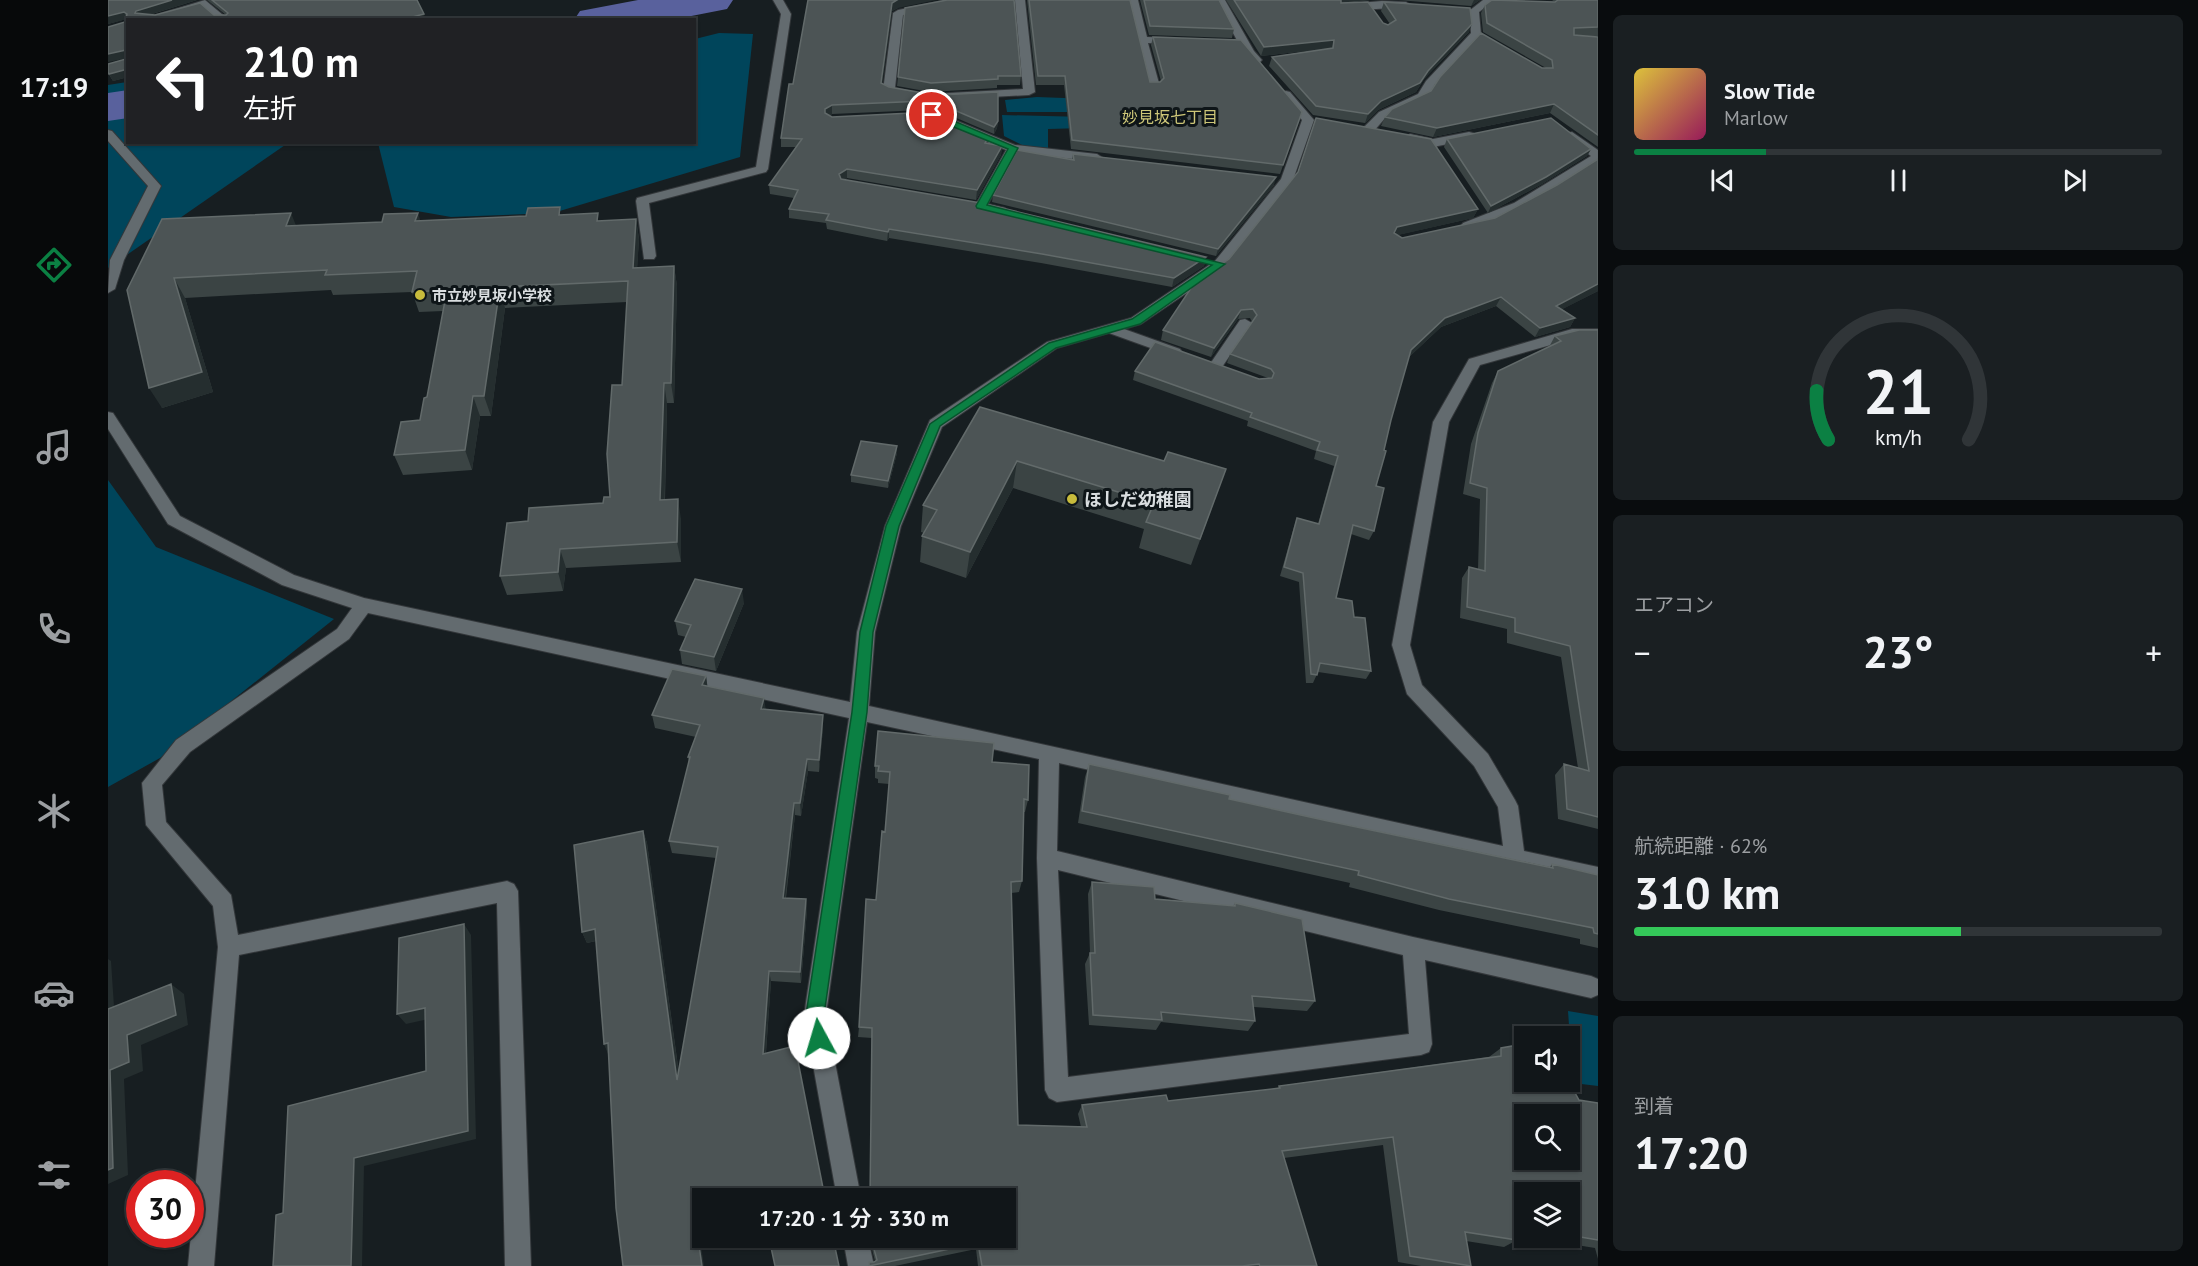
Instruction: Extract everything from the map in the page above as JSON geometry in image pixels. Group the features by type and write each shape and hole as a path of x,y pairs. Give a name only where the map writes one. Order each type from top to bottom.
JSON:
{"street":[{"path":"649,256 642,201 762,169 786,14 777,0"},
{"path":"962,0 898,13 889,91 930,97 1029,92 1020,0"},
{"path":"1133,0 1154,87"},
{"path":"1220,0 1238,43 1263,64"},
{"path":"1370,129 1383,114 1423,96 1430,83 1480,37 1468,10 1493,1"},
{"path":"152,18 205,3 222,18"},
{"path":"1343,7 1372,9 1417,6"},
{"path":"1142,40 1187,41"},
{"path":"847,1188 815,1015 859,712 866,632 893,526 935,424 1052,345 1136,321 1220,264 1281,179 1314,120 1279,87"},
{"path":"930,97 927,115 1013,148 1108,159"},
{"path":"1453,229 1547,189 1598,157 1558,125"},
{"path":"108,134 155,186 117,260 108,289"},
{"path":"1401,136 1436,148 1480,134"},
{"path":"1013,148 975,205 1015,214"},
{"path":"1197,258 1220,264"},
{"path":"1205,363 1245,323"},
{"path":"1110,329 1234,374"},
{"path":"1514,856 1508,806 1481,760 1414,689 1401,645 1441,422 1474,362 1572,334 1598,334"},
{"path":"108,417 174,520 288,580 364,605 1049,753 1514,856 1598,877"},
{"path":"201,1266 229,947 223,902 156,825 152,783 183,746 343,634 364,605"},
{"path":"1049,753 1047,858 1057,1090 1421,1044 1413,947"},
{"path":"1047,858 1413,947 1591,987"},
{"path":"229,947 507,891 518,1266"},
{"path":"858,1248 861,1266"}],"shaded area":[{"path":"719,33 753,34 740,157 553,213 451,217 394,207 378,144 696,144 696,39"},
{"path":"126,82 126,144 287,144 108,268 108,85"},
{"path":"1037,97 1091,99 1085,112 1007,112 1005,100"},
{"path":"1002,115 1086,117 1085,128 1048,129 1048,148 1024,146 1004,136"},
{"path":"108,480 156,547 334,619 160,758 108,787"},
{"path":"1568,1011 1598,1016 1598,1086 1580,1084 1580,1026 1569,1026"}],"building":[{"path":"108,0 172,0 135,13 155,15 200,3 214,15 226,15 228,13 212,0 417,0 424,14 409,18 126,18 127,14 124,12 108,16"},
{"path":"808,0 897,0 892,3 881,83 889,87 923,93 924,101 832,105 825,109 825,113 832,117 931,112 989,136 985,143 1002,146 977,190 847,169 839,174 841,179 981,203 1206,257 1174,278 889,229 888,232 826,220 829,214 789,209 798,190 769,185 802,139 781,138 789,84 793,84"},
{"path":"947,0 1014,0 1021,76 931,83 898,77 905,8"},
{"path":"1029,0 1130,0 1150,82 1160,82 1164,78 1153,37 1241,40 1302,112 1283,165 1072,140 1065,76 1038,76"},
{"path":"1144,0 1219,0 1234,29 1150,26"},
{"path":"1234,0 1368,2 1383,23 1388,25 1396,20 1384,2 1470,8 1472,24 1428,71 1420,83 1381,101 1368,114 1316,106 1272,57 1333,48 1334,40 1264,47"},
{"path":"1492,0 1555,2 1558,0 1598,0 1598,27 1574,28 1574,35 1598,37 1598,135 1554,104 1437,128 1385,117 1392,109 1431,91 1440,77 1481,33 1542,68 1553,68 1552,60 1487,23 1485,5"},
{"path":"126,18 126,50 108,54 108,27 125,22"},
{"path":"126,59 126,70 109,74 108,64"},
{"path":"998,92 998,121 994,127 940,104 939,95"},
{"path":"1316,118 1431,139 1478,209 1397,227 1394,233 1402,238 1495,218 1557,185 1598,159 1598,284 1556,306 1575,318 1540,328 1501,297 1445,318 1411,350 1391,420 1384,450 1386,451 1376,486 1384,488 1374,531 1353,525 1336,598 1352,601 1354,617 1365,618 1371,671 1320,663 1317,675 1311,674 1303,573 1284,567 1297,518 1319,524 1338,456 1317,450 1320,442 1250,417 1252,413 1135,371 1155,342 1259,379 1272,378 1274,373 1271,369 1230,354 1257,315 1253,309 1241,310 1214,348 1163,330 1195,282 1229,259 1298,172"},
{"path":"1551,118 1591,149 1546,177 1491,206 1447,139"},
{"path":"1017,150 1074,160 1073,154 1276,177 1218,249 993,195"},
{"path":"560,207 559,215 598,213 597,221 636,219 633,268 674,266 671,383 664,383 660,500 678,499 677,542 560,549 558,572 500,576 507,523 528,521 529,508 603,503 604,497 610,497 607,454 612,385 622,385 628,281 500,287 484,396 473,396 465,450 394,455 401,422 420,420 424,398 427,397 447,290 412,292 417,271 325,275 327,270 174,278 202,372 149,388 127,290 162,219 291,213 286,226 382,222 384,214 418,213 415,221 526,216 528,208"},
{"path":"1579,330 1598,330 1598,817 1567,809 1564,764 1589,771 1570,646 1515,632 1515,618 1467,607 1469,567 1485,571 1487,488 1470,483 1478,433 1498,371 1561,341 1555,336"},
{"path":"980,407 1164,461 1168,452 1226,469 1200,539 1146,522 1154,503 1017,461 970,552 922,536 937,510 923,505"},
{"path":"861,441 897,446 888,481 851,475"},
{"path":"695,579 742,589 714,657 680,650 691,625 675,621"},
{"path":"672,669 706,676 702,685 764,698 761,709 823,715 819,760 807,759 800,803 794,803 783,898 806,899 800,972 769,971 763,1054 795,1046 823,1188 692,1188 692,1248 699,1248 702,1266 623,1266 616,1208 608,1043 604,1044 595,929 582,932 574,845 643,831 677,1080 718,847 669,841 690,757 688,757 700,725 652,715"},
{"path":"878,731 994,743 992,762 1029,765 1028,800 1024,799 1022,881 1011,882 1018,1125 1087,1127 1082,1105 1166,1095 1168,1101 1280,1088 1279,1086 1501,1056 1501,1048 1514,1046 1514,1092 1575,1092 1579,1100 1598,1103 1598,1240 1580,1237 1580,1182 1514,1182 1514,1240 1465,1232 1471,1266 1410,1256 1393,1137 1282,1151 1317,1266 1260,1266 1259,1264 1242,1266 982,1266 979,1248 1016,1248 1016,1188 870,1188 872,1028 859,1027 866,899 876,900 890,772 878,771 879,766 875,766"},
{"path":"1089,764 1230,795 1229,799 1328,821 1553,868 1552,864 1598,875 1598,934 1594,933 1593,928 1449,899 1358,875 1359,871 1082,811"},
{"path":"1092,882 1154,887 1155,899 1235,906 1235,903 1302,919 1315,1001 1252,996 1255,1021 1161,1012 1162,1020 1093,1015 1090,953 1095,953"},
{"path":"464,924 468,1131 354,1158 351,1266 273,1266 276,1215 283,1213 288,1106 426,1071 425,1008 397,1014 399,938"},
{"path":"171,984 176,1015 127,1035 129,1062 110,1070 113,1168 108,1170 108,1009"},
{"path":"771,1248 835,1248 839,1266 775,1266"},
{"path":"874,1248 954,1248 869,1266 869,1262 877,1260"}],"waterway":[{"path":"607,18 712,0"},
{"path":"108,107 126,104"}],"place":[{"name":"市立妙見坂小学校","path":"420,295"},
{"name":"ほしだ幼稚園","path":"1072,499"}],"district":[{"name":"妙見坂七丁目","path":"1170,117"}],"route":[{"path":"819,1038 815,1015 859,712 866,632 893,526 935,424 1052,345 1136,321 1220,264 981,206 1013,148 932,115"}]}
